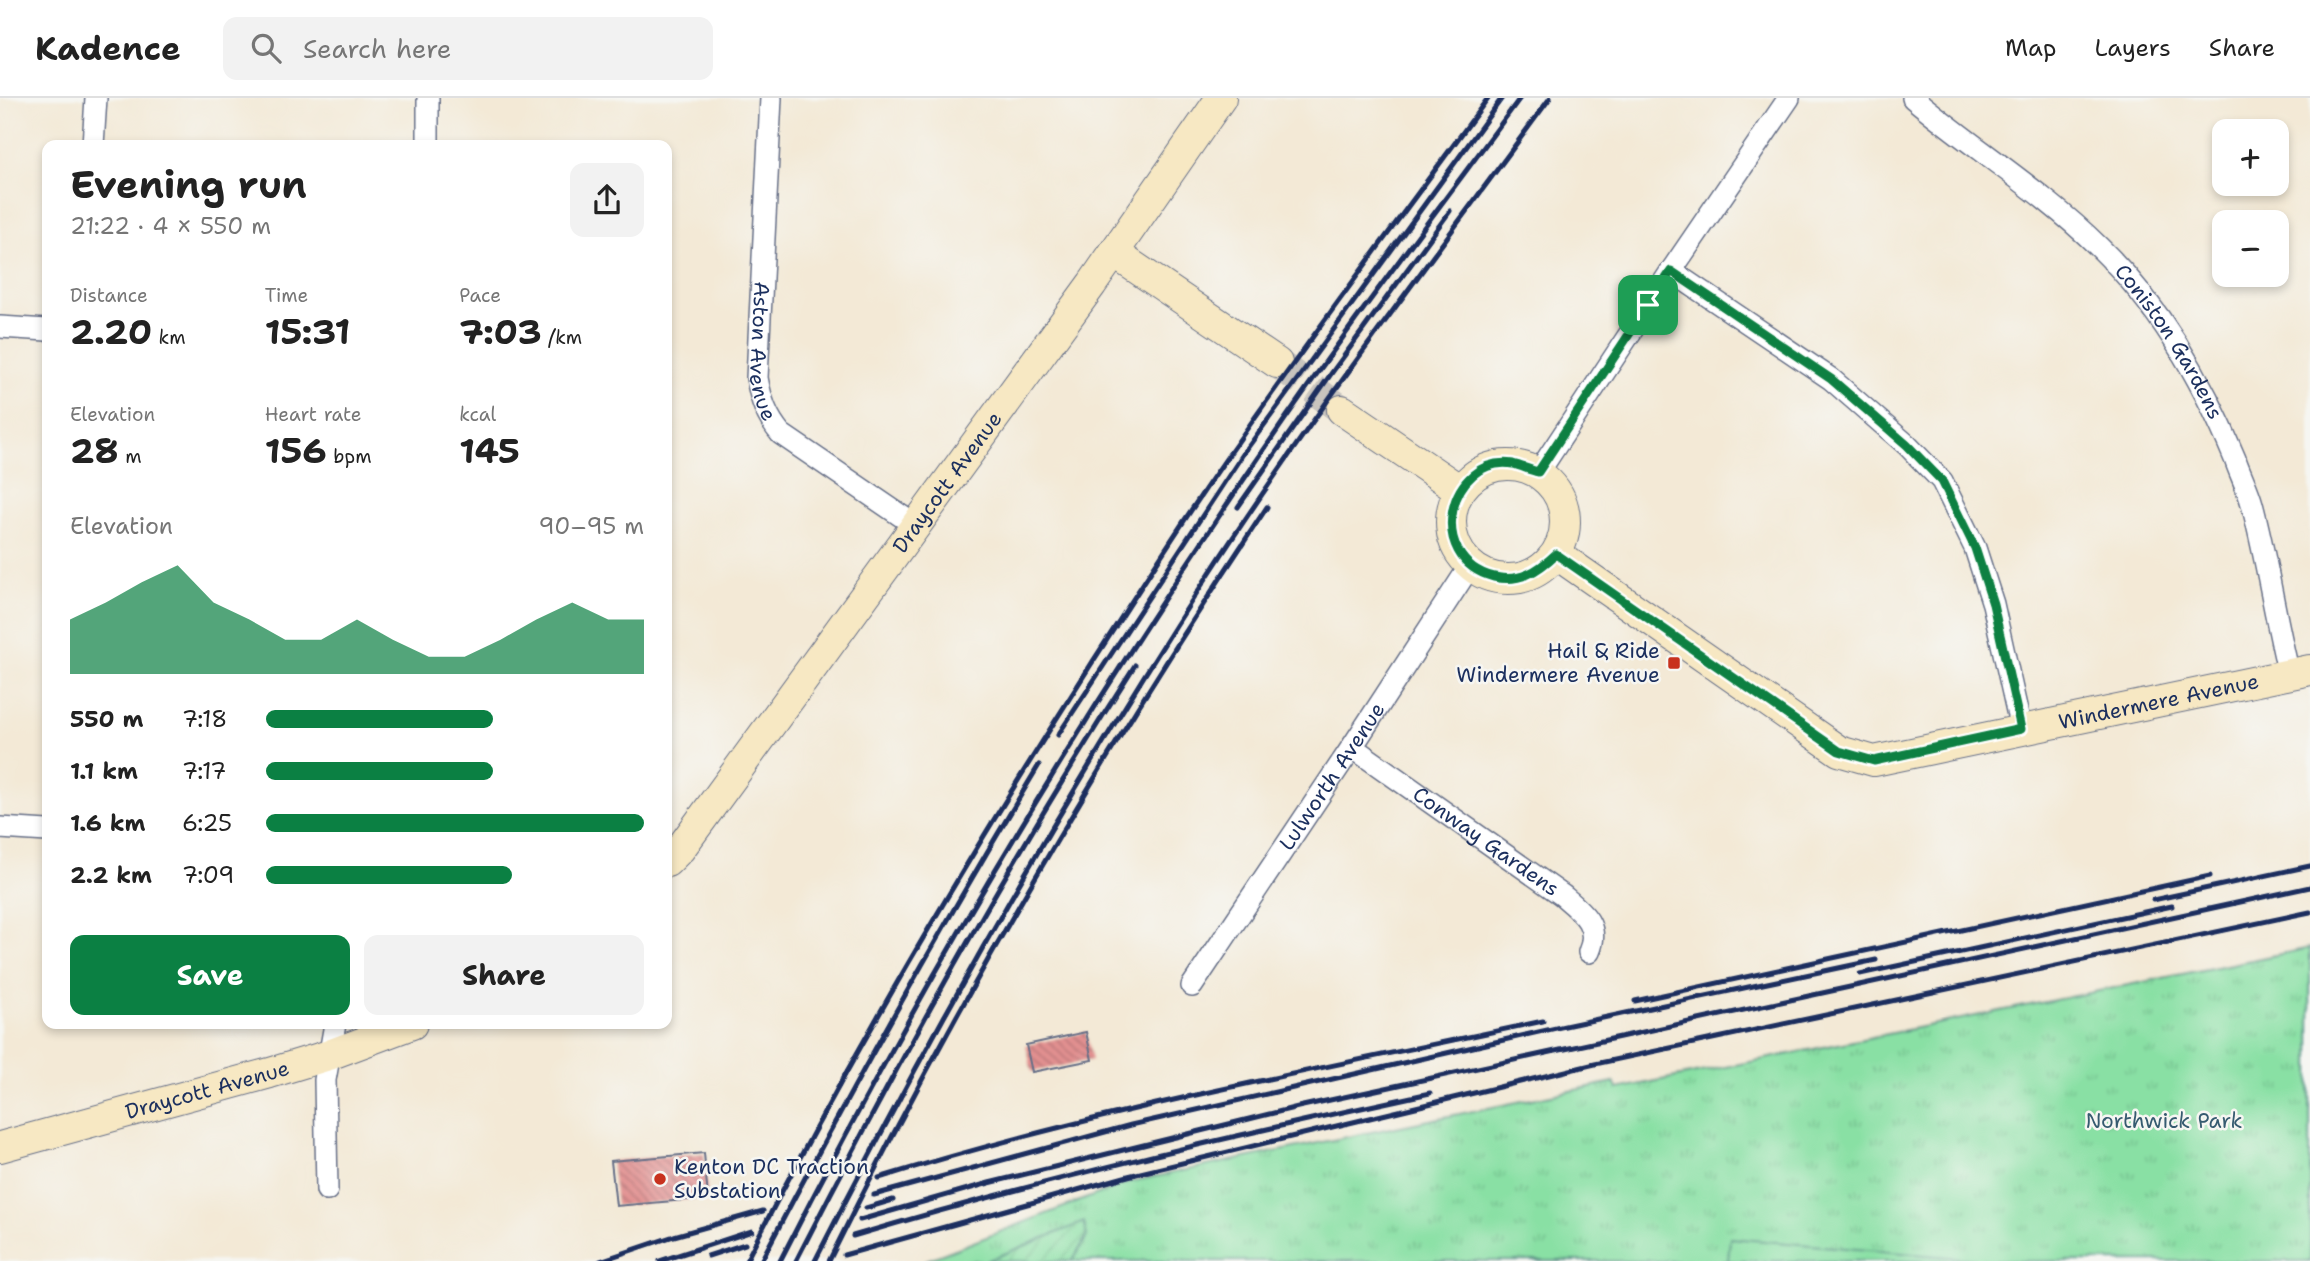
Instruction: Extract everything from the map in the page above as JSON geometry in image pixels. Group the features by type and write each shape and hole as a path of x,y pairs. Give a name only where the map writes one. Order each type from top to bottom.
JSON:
{"street":[{"path":"93,140 96,98"},
{"path":"428,98 428,140"},
{"name":"Aston Avenue","path":"771,98 757,378 761,398 768,418 781,434 916,526"},
{"name":"Draycott Avenue","path":"672,857 1114,253 1221,98"},
{"path":"1538,472 1789,98"},
{"name":"Coniston Gardens","path":"1913,98 2012,173 2098,246 2130,279 2164,326 2196,375 2251,501 2299,672"},
{"path":"1114,253 1278,363"},
{"path":"1671,271 1831,379 1907,445 1942,481 1975,548 1993,604 2021,729"},
{"path":"0,327 42,330"},
{"path":"1342,410 1460,490"},
{"path":"1511,464 1538,472 1553,486 1563,504 1565,523 1556,554 1541,568 1524,577 1504,579 1484,574 1470,566 1460,553 1452,535 1451,515 1460,490 1474,475 1491,466 1511,464"},
{"name":"Windermere Avenue","path":"1556,554 1839,751 1874,761 2299,672"},
{"name":"Lulworth Avenue","path":"1192,986 1470,566"},
{"name":"Conway Gardens","path":"1352,747 1587,915 1594,941 1589,952"},
{"path":"0,828 42,831"},
{"path":"327,1190 325,1080 334,1029"},
{"name":"Draycott Avenue","path":"0,1147 270,1073 399,1029"}],"green space":[{"name":"Northwick Park","path":"2310,948 2310,1261 924,1261 1129,1182 1614,1082 1617,1089"},
{"path":"1084,1222 1087,1236 1072,1261 986,1261"},
{"path":"1730,1238 1973,1259 1728,1261"}],"building":[{"path":"1086,1032 1092,1060 1032,1072 1026,1045"},
{"name":"Kenton DC Traction Substation","path":"704,1153 708,1198 616,1206 611,1161"}],"tunnel":[{"path":"1277,363 1342,410"}],"railway":[{"path":"746,1261 826,1109 911,959 1090,666 1235,446 1488,98"},
{"path":"1058,735 1243,454 1502,98"},
{"path":"780,1261 889,1056 1004,854 1127,657 1190,559 1319,370 1520,98"},
{"path":"815,1261 906,1086 1002,914 1154,660 1289,455 1550,98"},
{"path":"1238,507 1450,211"},
{"path":"829,1261 929,1067 1036,877 1149,690 1267,507"},
{"path":"796,1261 875,1109 958,959 1044,811 1135,665"},
{"path":"761,1261 896,1011 1039,765"},
{"path":"2153,900 2310,866"},
{"path":"1635,1001 2210,876"},
{"path":"860,1220 989,1183 1298,1107 2310,887"},
{"path":"1860,974 2172,906"},
{"path":"844,1255 1128,1176 1595,1064 2310,912"},
{"path":"874,1195 1131,1125 1565,1026 1876,960"},
{"path":"879,1178 1126,1111 1543,1021"},
{"path":"853,1236 1140,1159 1430,1093"},
{"path":"866,1208 893,1200"},
{"path":"600,1261 674,1236 763,1211"},
{"path":"660,1261 752,1231"},
{"path":"708,1256 745,1244"}],"place":[{"name":"Hail & Ride Windermere Avenue","path":"1674,663"},
{"name":"Kenton DC Traction Substation","path":"660,1179"}],"route":[{"path":"1671,271 1831,379 1907,445 1942,481 1975,548 1993,604 2021,729 1874,761 1839,751 1556,554 1541,568 1524,577 1504,579 1484,574 1470,566 1460,553 1452,535 1451,515 1460,490 1474,475 1491,466 1511,464 1538,472 1648,305 1671,271"}]}
